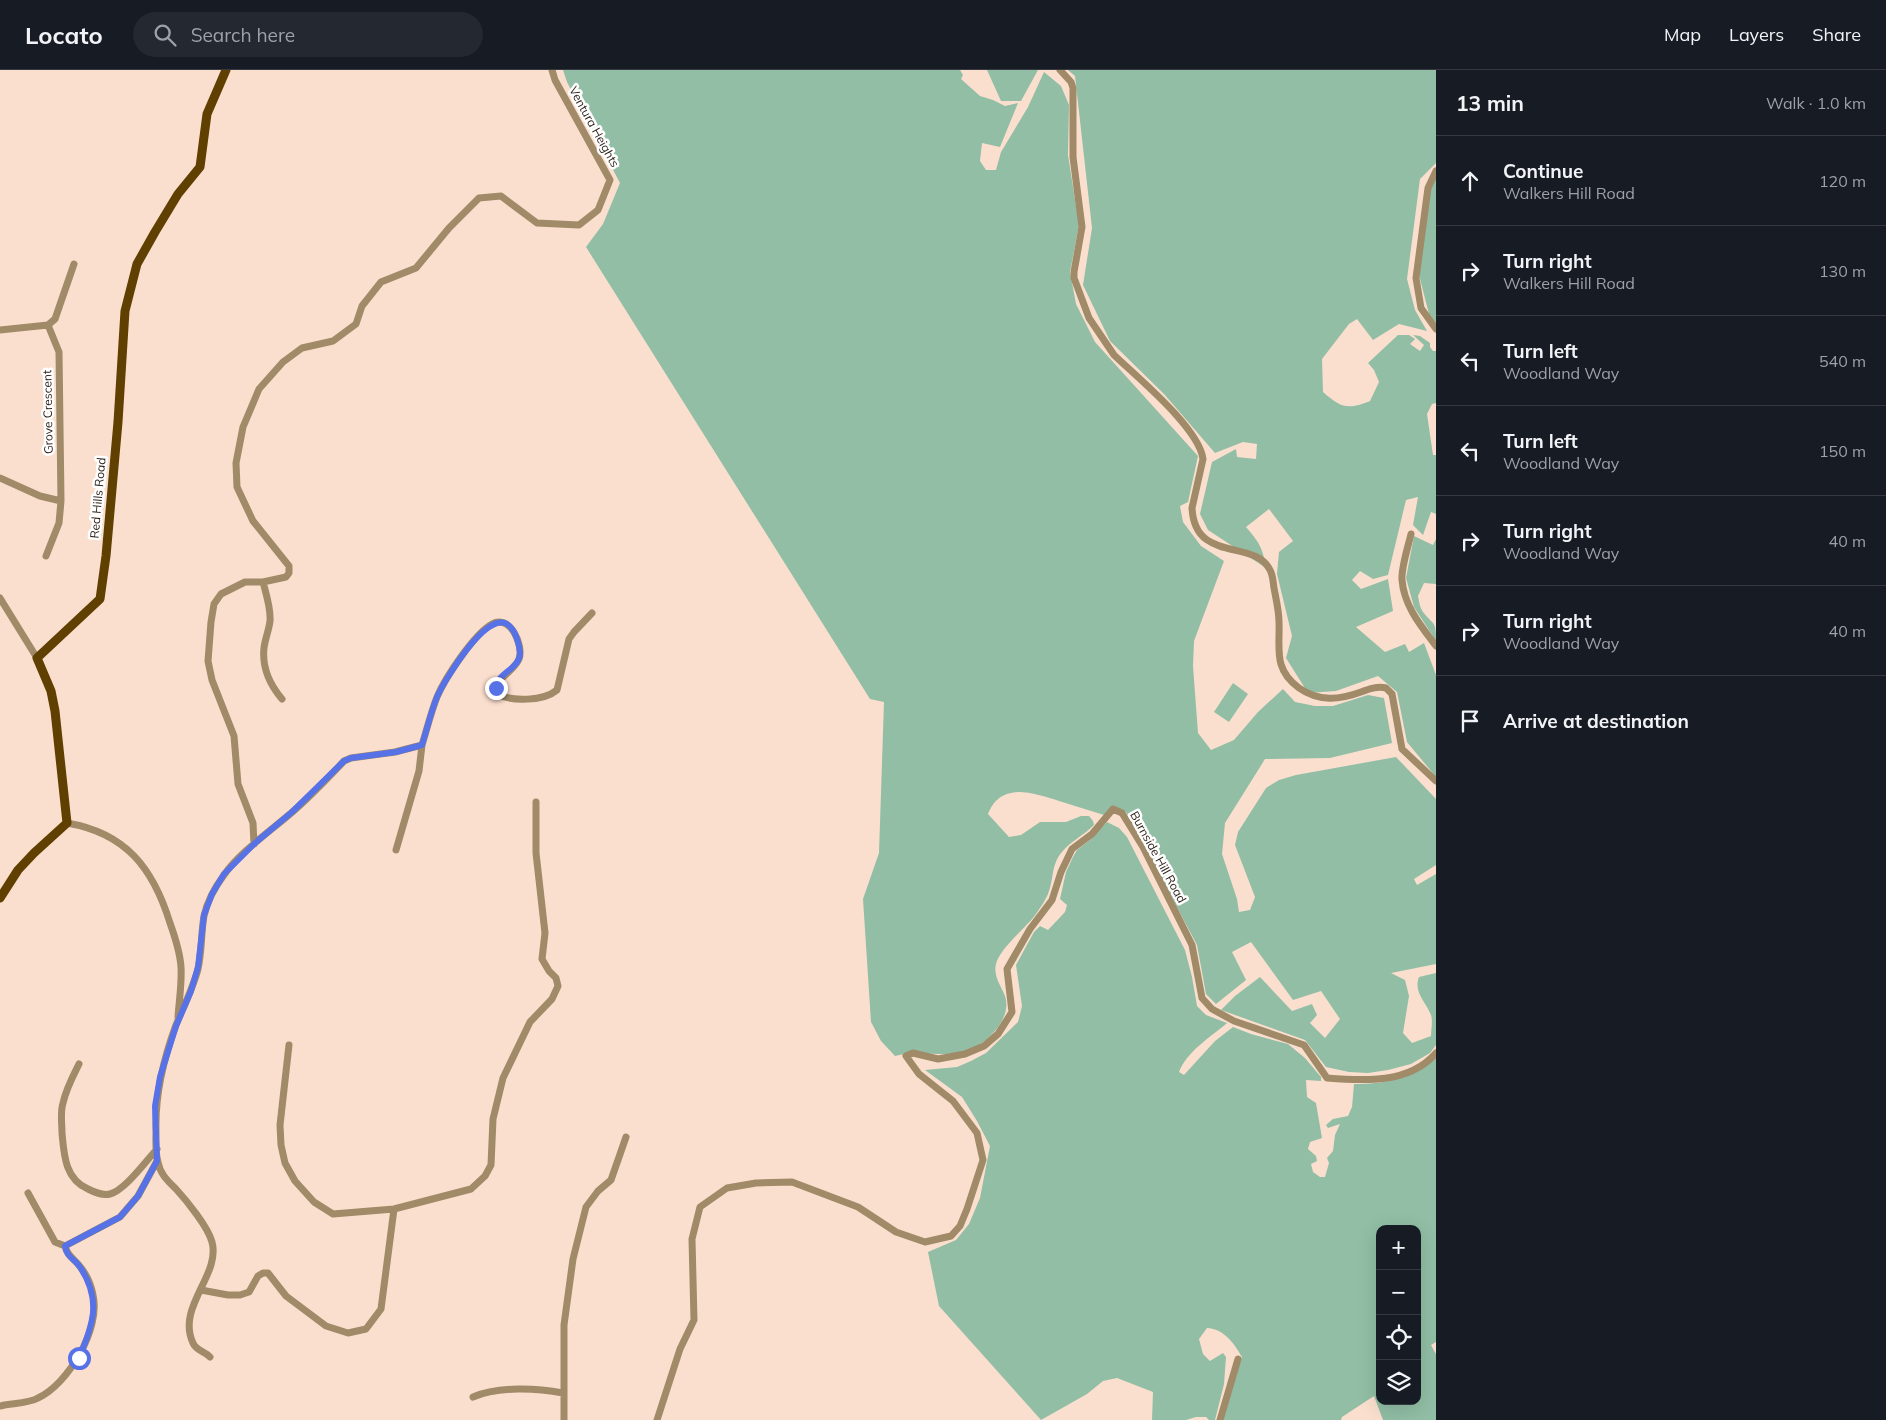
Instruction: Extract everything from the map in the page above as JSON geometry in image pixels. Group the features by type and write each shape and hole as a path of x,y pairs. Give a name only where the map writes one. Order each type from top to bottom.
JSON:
{"main road":[{"name":"Red Hills Road","path":"38,658 100,599 106,556 118,422 125,311 137,264 154,232 178,194 200,167 207,114 226,70"},
{"path":"0,898 18,870 66,823 55,711 51,691 38,658"}],"street":[{"name":"Ventura Heights","path":"254,844 253,823 238,784 234,736 212,680 208,661 209,643 214,604 221,594 244,582 263,582 286,577 289,573 289,566 253,521 238,487 236,463 243,427 260,389 283,362 302,348 333,341 356,324 362,306 381,282 416,268 449,228 479,198 501,196 537,222 579,225 598,210 610,180 552,70"},
{"path":"1060,70 1071,82 1073,88 1072,158 1082,227 1074,272 1076,285 1089,318 1114,355 1180,420 1196,439 1202,451 1203,459 1192,508 1198,529 1203,537 1210,542 1261,559 1270,570 1280,620 1278,652 1284,672 1291,682 1311,696 1322,698 1341,699 1376,687 1386,688 1392,694 1402,749 1436,781"},
{"path":"1436,171 1428,188 1416,278 1422,308 1436,329"},
{"path":"0,330 48,325 54,319 74,264"},
{"name":"Grove Crescent","path":"46,556 59,523 61,501 59,352 48,325"},
{"path":"0,478 40,496 61,501"},
{"path":"1411,534 1402,579 1407,602 1420,625 1436,646"},
{"path":"263,582 270,619 264,646 264,658 268,676 274,690 282,699"},
{"path":"0,598 38,658"},
{"path":"396,850 419,771 422,745 437,697 464,654 492,624 503,622 509,626 515,635 520,650 520,657 496,684 497,694 507,697 545,698 552,694 559,686 569,639 592,613"},
{"path":"210,1357 196,1347 189,1330 190,1310 201,1290 212,1259 212,1242 196,1216 162,1173 157,1161 155,1106 160,1077 198,967 204,915 212,894 224,874 344,761 351,758 396,752 422,745"},
{"path":"289,1046 280,1125 281,1145 286,1163 295,1181 314,1202 333,1214 394,1209 471,1189 485,1176 491,1165 493,1119 503,1078 530,1022 552,999 558,986 556,978 542,959 545,933 536,853 536,802"},
{"name":"Burnside Hill Road","path":"657,1420 680,1349 694,1320 692,1239 700,1206 727,1188 756,1183 792,1182 858,1207 896,1232 925,1242 951,1236 960,1226 983,1160 977,1133 953,1101 919,1074 906,1056 913,1053 938,1059 965,1054 984,1046 998,1034 1012,1012 1007,969 1030,930 1052,900 1061,872 1072,849 1092,834 1113,809 1122,812 1143,847 1177,914 1192,945 1202,998 1212,1009 1234,1021 1304,1045 1327,1078 1371,1080 1396,1077 1427,1063 1436,1053"},
{"path":"66,823 96,830 136,856 150,874 165,905 178,946 181,969 178,1022"},
{"path":"79,1064 62,1104 61,1119 65,1163 70,1173 82,1186 103,1195 110,1194 133,1176 157,1149"},
{"path":"564,1420 562,1393 564,1325 576,1250 586,1207 598,1191 611,1180 626,1137"},
{"path":"28,1193 55,1242 65,1246 120,1217 138,1196 157,1161"},
{"path":"201,1290 240,1295 249,1292 258,1276 268,1273 286,1296 326,1326 348,1333 366,1329 381,1309 394,1209"},
{"path":"0,1406 36,1400 48,1393 79,1358 88,1335 94,1311 94,1296 89,1281 78,1265 66,1254 65,1246"},
{"path":"1220,1420 1238,1359"},
{"path":"473,1397 486,1391 543,1390 562,1393"}],"green space":[{"path":"563,70 960,70 963,75 961,79 980,96 1005,106 1018,103 1000,147 982,143 980,161 986,170 996,170 1001,152 1028,107 1044,72 1061,86 1069,105 1068,155 1079,225 1070,272 1076,304 1095,342 1198,456 1188,502 1180,506 1183,522 1201,546 1224,561 1194,641 1193,666 1198,733 1211,750 1234,740 1258,712 1283,689 1295,702 1315,706 1333,706 1368,695 1384,698 1392,743 1330,758 1265,759 1225,823 1222,854 1237,899 1239,912 1250,910 1255,897 1235,845 1238,832 1266,788 1279,780 1296,775 1396,757 1436,799 1436,865 1414,879 1417,885 1436,874 1436,964 1391,973 1405,980 1409,996 1403,1033 1412,1043 1431,1036 1431,1015 1419,992 1418,982 1419,977 1436,973 1436,1045 1430,1053 1411,1064 1388,1070 1368,1073 1349,1072 1326,1067 1305,1040 1221,1010 1235,996 1260,977 1292,1011 1312,1004 1317,1015 1310,1023 1325,1038 1340,1019 1321,991 1293,1000 1251,942 1232,952 1246,980 1216,1004 1206,994 1197,945 1126,812 1115,807 1104,815 1038,795 1018,792 1009,793 1001,797 988,814 1009,837 1021,835 1040,822 1066,822 1081,816 1089,816 1094,825 1069,845 1058,857 1050,889 1044,902 1032,920 998,958 995,968 1006,1004 1003,1019 987,1039 965,1052 945,1054 915,1053 895,1056 881,1041 871,1022 863,899 879,853 884,702 870,699 586,247 603,224 620,183 567,82"},
{"path":"987,70 1038,70 1021,101 1001,101"},
{"path":"1068,70 1436,70 1436,163 1420,179 1407,279 1415,310 1427,331 1399,324 1373,340 1357,319 1349,324 1322,359 1323,392 1340,404 1356,406 1370,401 1379,382 1374,370 1368,363 1398,335 1409,335 1415,339 1410,344 1420,351 1424,345 1413,335 1420,336 1430,343 1433,351 1436,351 1436,403 1432,404 1427,414 1433,455 1436,455 1436,514 1431,512 1423,535 1413,525 1418,497 1406,500 1388,575 1373,579 1360,571 1352,580 1361,589 1388,579 1393,611 1356,627 1385,652 1405,644 1409,652 1424,643 1436,675 1436,777 1407,742 1397,692 1378,676 1336,691 1308,693 1286,658 1292,636 1277,574 1279,552 1293,541 1269,509 1246,527 1260,546 1266,568 1208,530 1200,514 1212,462 1236,449 1237,457 1256,459 1257,444 1243,442 1215,453 1164,394 1110,341 1083,285 1092,228 1075,76"},
{"path":"1436,177 1436,323 1429,314 1419,275 1431,187"},
{"path":"1414,536 1433,545 1436,539 1436,584 1424,583 1418,596 1422,610 1435,626 1436,641 1414,607 1406,578"},
{"path":"1233,683 1248,694 1229,722 1214,712"},
{"path":"1107,822 1119,828 1127,837 1185,950 1197,1006 1206,1015 1227,1023 1193,1051 1179,1072 1184,1075 1215,1041 1233,1027 1288,1044 1305,1058 1321,1077 1321,1081 1306,1080 1307,1097 1316,1103 1322,1138 1310,1142 1308,1149 1316,1156 1317,1161 1311,1164 1313,1172 1320,1177 1325,1177 1329,1163 1327,1158 1333,1151 1335,1135 1340,1124 1328,1128 1326,1125 1333,1119 1348,1116 1352,1107 1354,1084 1398,1079 1419,1070 1436,1056 1436,1342 1431,1345 1436,1354 1436,1420 1383,1420 1377,1405 1421,1405 1421,1225 1376,1225 1376,1401 1374,1396 1342,1417 1341,1420 1223,1420 1229,1393 1242,1357 1232,1342 1223,1334 1207,1328 1199,1339 1203,1354 1210,1361 1223,1353 1226,1357 1224,1384 1215,1420 1209,1420 1206,1417 1196,1417 1186,1420 1152,1420 1153,1392 1117,1378 1103,1381 1087,1394 1041,1420 939,1306 928,1252 956,1240 969,1224 980,1198 990,1146 962,1097 925,1070 957,1067 971,1061 986,1053 1018,1022 1022,1006 1016,965 1034,932 1040,926 1048,930 1065,912 1067,905 1060,899 1066,872 1077,850 1090,840"}],"route":[{"path":"79,1358 88,1335 94,1311 94,1296 89,1281 78,1265 66,1254 65,1246 67,1243 120,1217 138,1196 157,1161 155,1106 160,1077 176,1026 191,991 198,967 204,915 212,894 224,874 344,761 356,757 396,752 422,745 437,697 449,676 464,654 484,631 492,624 503,622 509,626 515,635 520,650 520,657 499,680 496,688"}]}
